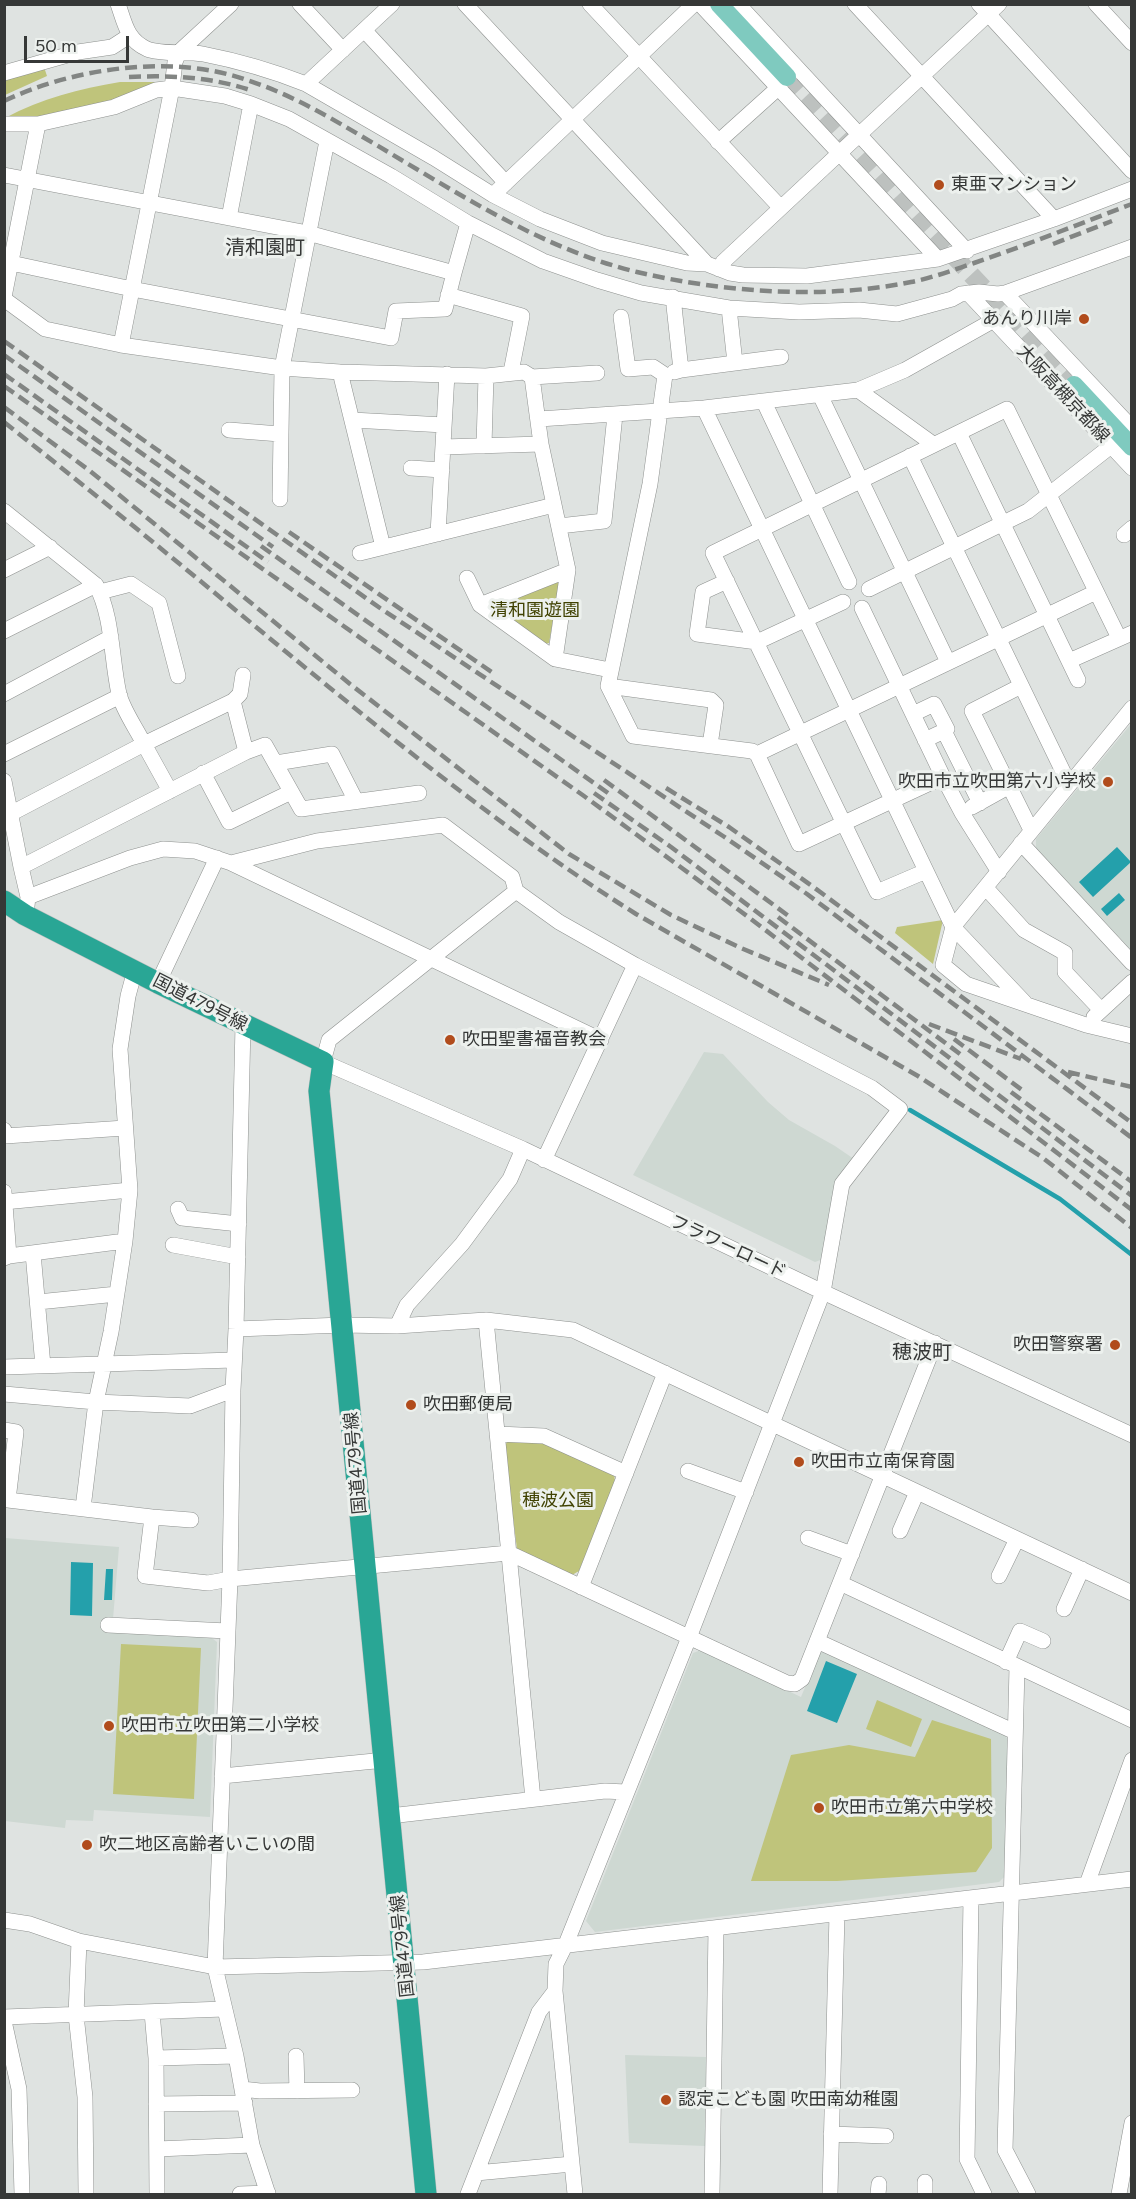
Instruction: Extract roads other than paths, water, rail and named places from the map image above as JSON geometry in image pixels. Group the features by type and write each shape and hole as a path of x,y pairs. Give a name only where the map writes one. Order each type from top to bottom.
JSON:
{"highway":[{"name":"国道479号線","path":"4,902 27,906 158,983 323,1062 319,1091 426,2194"},
{"name":"国道479号線","path":"4,910 27,906"}],"main road":[{"path":"719,4 782,82"},
{"name":"大阪高槻京都線","path":"1074,385 1131,447"}],"street":[{"path":"118,4 129,36 148,50 200,54 243,63 306,84 493,195 540,219 602,243 742,275 807,276 938,260 1131,189"},
{"path":"122,345 172,88 175,62 179,52 231,4"},
{"path":"300,4 344,50"},
{"path":"306,84 392,4"},
{"path":"465,4 572,122 713,267"},
{"path":"590,4 780,207"},
{"path":"493,195 694,4"},
{"path":"700,4 782,82 838,153 938,260"},
{"path":"738,4 966,251"},
{"path":"855,4 1054,219"},
{"path":"1096,4 1131,43"},
{"path":"713,267 723,262 989,8 1131,171"},
{"path":"364,30 506,183"},
{"path":"4,73 78,52 112,46 129,36"},
{"path":"718,142 782,82"},
{"path":"4,124 38,124 114,107 156,90 172,88 225,96 289,119 468,223 543,261 641,293 729,308 799,312 859,310 897,314 968,293 1005,293 1131,247"},
{"path":"230,218 251,104"},
{"path":"38,124 4,298 45,329 122,345 282,368 486,376 524,372 532,377 597,373"},
{"path":"280,499 282,368 327,141"},
{"path":"4,176 308,233 454,273"},
{"path":"11,263 132,289 391,338 396,311 444,309 468,223"},
{"name":"大阪高槻京都線","path":"968,293 1131,468"},
{"name":"大阪高槻京都線","path":"1005,293 1131,428"},
{"path":"448,295 522,316 511,372"},
{"path":"673,297 681,370"},
{"path":"729,308 735,363"},
{"path":"621,317 628,369 653,367 665,375"},
{"path":"539,419 704,408 858,390 905,370 994,320"},
{"path":"665,375 681,370 781,357"},
{"path":"340,372 383,547"},
{"path":"438,534 447,374"},
{"path":"665,375 650,484 608,686 633,736 752,751 757,754 800,844 892,801 940,772 957,758"},
{"path":"484,446 486,376"},
{"path":"532,377 541,444 568,570 555,659"},
{"path":"858,390 933,444"},
{"path":"820,395 948,662"},
{"path":"764,402 849,582"},
{"path":"704,408 953,927 1025,1003"},
{"path":"926,871 877,892 713,553 1007,409 1096,592 1125,635 1069,661"},
{"path":"559,526 604,521 615,415"},
{"path":"352,420 444,425"},
{"path":"229,430 280,434"},
{"path":"958,433 1078,680"},
{"path":"443,447 541,444"},
{"path":"869,589 1028,512 1111,446"},
{"path":"910,456 1069,783"},
{"path":"411,468 442,470"},
{"path":"360,553 554,505"},
{"path":"4,511 98,588 111,637 120,696 170,790"},
{"path":"4,570 50,547"},
{"path":"480,605 568,570"},
{"path":"467,578 480,605 555,659 610,670"},
{"path":"728,581 703,592 697,634 757,642 843,602"},
{"path":"849,582 862,582 869,589 868,602 862,608 849,608 843,602 841,598 843,588 849,582"},
{"path":"4,632 98,588 131,584 159,603 178,676"},
{"path":"757,754 1096,592"},
{"path":"862,608 940,772 962,813 999,872"},
{"path":"4,694 111,637"},
{"path":"12,813 144,744 233,701 240,694 243,675"},
{"path":"608,686 711,700 716,705 710,745"},
{"path":"1021,686 972,711 1031,830"},
{"path":"4,754 120,696"},
{"path":"233,701 246,752"},
{"path":"913,714 934,704 947,729 925,740"},
{"path":"1131,708 953,927 943,965 966,984 1086,1025 1131,1036"},
{"path":"944,731 980,803"},
{"path":"21,867 203,773 265,745 301,809 419,793"},
{"path":"276,763 332,754 356,801"},
{"path":"203,773 229,822 291,792"},
{"path":"4,781 12,813 27,906 130,858 163,849 195,850 224,861 601,1040"},
{"path":"962,813 1008,787"},
{"path":"158,983 224,861 316,841 443,825 512,877 516,891 559,922 635,965 872,1088 900,1109 842,1184 823,1292 689,1638 556,1964 555,1991 575,2194"},
{"path":"1021,843 1131,963"},
{"path":"986,888 1024,930 1065,953 1065,972 1101,1010"},
{"path":"323,1062 329,1040 516,891"},
{"path":"544,1160 635,965"},
{"path":"83,1508 96,1402 111,1332 125,1241 130,1190 120,1049 128,996 135,970"},
{"path":"1086,1025 1131,982"},
{"path":"240,2194 268,2194 252,2145 236,2056 215,1966 230,1579 243,1025"},
{"name":"フラワーロード","path":"323,1062 523,1149 1131,1435"},
{"path":"4,1130 5,1138 125,1128"},
{"path":"397,1326 407,1305 462,1244 510,1179 523,1149"},
{"path":"5,1202 130,1190"},
{"path":"4,1192 7,1257 125,1241"},
{"path":"178,1209 182,1218 238,1224"},
{"path":"173,1245 238,1257"},
{"path":"33,1253 43,1366"},
{"path":"38,1302 117,1294"},
{"path":"236,1329 343,1325 397,1326 486,1320 573,1330 1131,1593"},
{"path":"486,1320 533,1799"},
{"path":"152,1517 145,1576 208,1583 509,1553 787,1683 795,1684 802,1679 935,1343"},
{"path":"4,1367 234,1359"},
{"path":"581,1587 665,1373"},
{"path":"4,1394 96,1402 190,1406 233,1390"},
{"path":"4,1430 16,1432 8,1500 191,1521"},
{"path":"497,1434 544,1436 626,1473"},
{"path":"688,1471 746,1492"},
{"path":"900,1531 917,1492"},
{"path":"808,1538 852,1554"},
{"path":"999,1576 1017,1539"},
{"path":"1064,1609 1082,1569"},
{"path":"840,1583 1131,1720"},
{"path":"108,1625 227,1631"},
{"path":"1028,2194 1005,2150 1015,1732 1012,1665 1020,1631 1043,1641"},
{"path":"817,1641 1015,1732"},
{"path":"222,1776 385,1760"},
{"path":"1087,1884 1131,1760"},
{"path":"390,1816 605,1791 626,1792"},
{"path":"4,1920 30,1924 79,1941 215,1966 404,1963 1131,1879"},
{"path":"971,1898 967,2159 984,2194"},
{"path":"830,2194 837,1914"},
{"path":"712,2194 716,1928"},
{"path":"79,1941 76,2015 85,2097 86,2194"},
{"path":"468,2194 539,2012 555,1991"},
{"path":"22,2194 19,2089 4,2019 224,2009"},
{"path":"152,2012 156,2058 157,2194"},
{"path":"156,2058 236,2056"},
{"path":"296,2056 297,2091"},
{"path":"156,2104 243,2096 260,2091 352,2090"},
{"path":"1119,2194 1131,2123"},
{"path":"831,2134 886,2136"},
{"path":"157,2149 252,2145"},
{"path":"476,2173 572,2164"}],"water":[{"path":"1117,847 1131,862 1093,897 1079,882"},
{"path":"1119,893 1125,900 1107,916 1101,909"},
{"path":"71,1562 93,1563 92,1616 70,1615"},
{"path":"106,1569 113,1569 112,1600 104,1600"},
{"path":"826,1661 857,1674 837,1723 807,1711"}],"waterway":[{"path":"910,1110 1060,1199 1132,1255"}],"tunnel":[{"path":"787,77 1074,385"}],"railway":[{"path":"4,101 61,80 122,68 154,66 215,71 261,85 310,107 500,217 567,249 637,272 703,285 738,289 843,291 878,288 919,280 994,256 1132,204"},
{"path":"129,77 190,78 220,82 250,90"},
{"path":"1053,244 1112,221"},
{"path":"4,341 380,608 807,894 1132,1138"},
{"path":"4,355 273,547"},
{"path":"4,374 268,562"},
{"path":"4,386 584,796 747,916 1132,1210"},
{"path":"4,407 90,471 350,684 569,854 671,915 741,948 829,985"},
{"path":"4,422 370,720 500,821 636,914 918,1076 1043,1158 1132,1228"},
{"path":"289,532 496,675"},
{"path":"261,546 608,793"},
{"path":"604,780 790,917"},
{"path":"666,788 729,827 812,886 1132,1123"},
{"path":"594,793 671,847 1132,1196"},
{"path":"778,917 960,1054"},
{"path":"929,1024 1021,1059"},
{"path":"954,1039 1026,1093"},
{"path":"1068,1072 1132,1087"},
{"path":"1011,1092 1132,1182"}],"place":[{"name":"東亜マンション","path":"939,185"},
{"name":"あんり川岸","path":"1084,319"},
{"name":"吹田市立吹田第六小学校","path":"1108,782"},
{"name":"吹田聖書福音教会","path":"450,1040"},
{"name":"吹田警察署","path":"1115,1345"},
{"name":"吹田郵便局","path":"411,1405"},
{"name":"吹田市立南保育園","path":"799,1462"},
{"name":"吹田市立吹田第二小学校","path":"109,1726"},
{"name":"吹田市立第六中学校","path":"819,1808"},
{"name":"吹二地区高齢者いこいの間","path":"87,1845"},
{"name":"認定こども園 吹田南幼稚園","path":"666,2100"}],"district":[{"name":"清和園町","path":"265,248"},
{"name":"穂波町","path":"922,1353"}],"park label":[{"name":"清和園遊園","path":"535,611"},
{"name":"穂波公園","path":"558,1501"}]}
